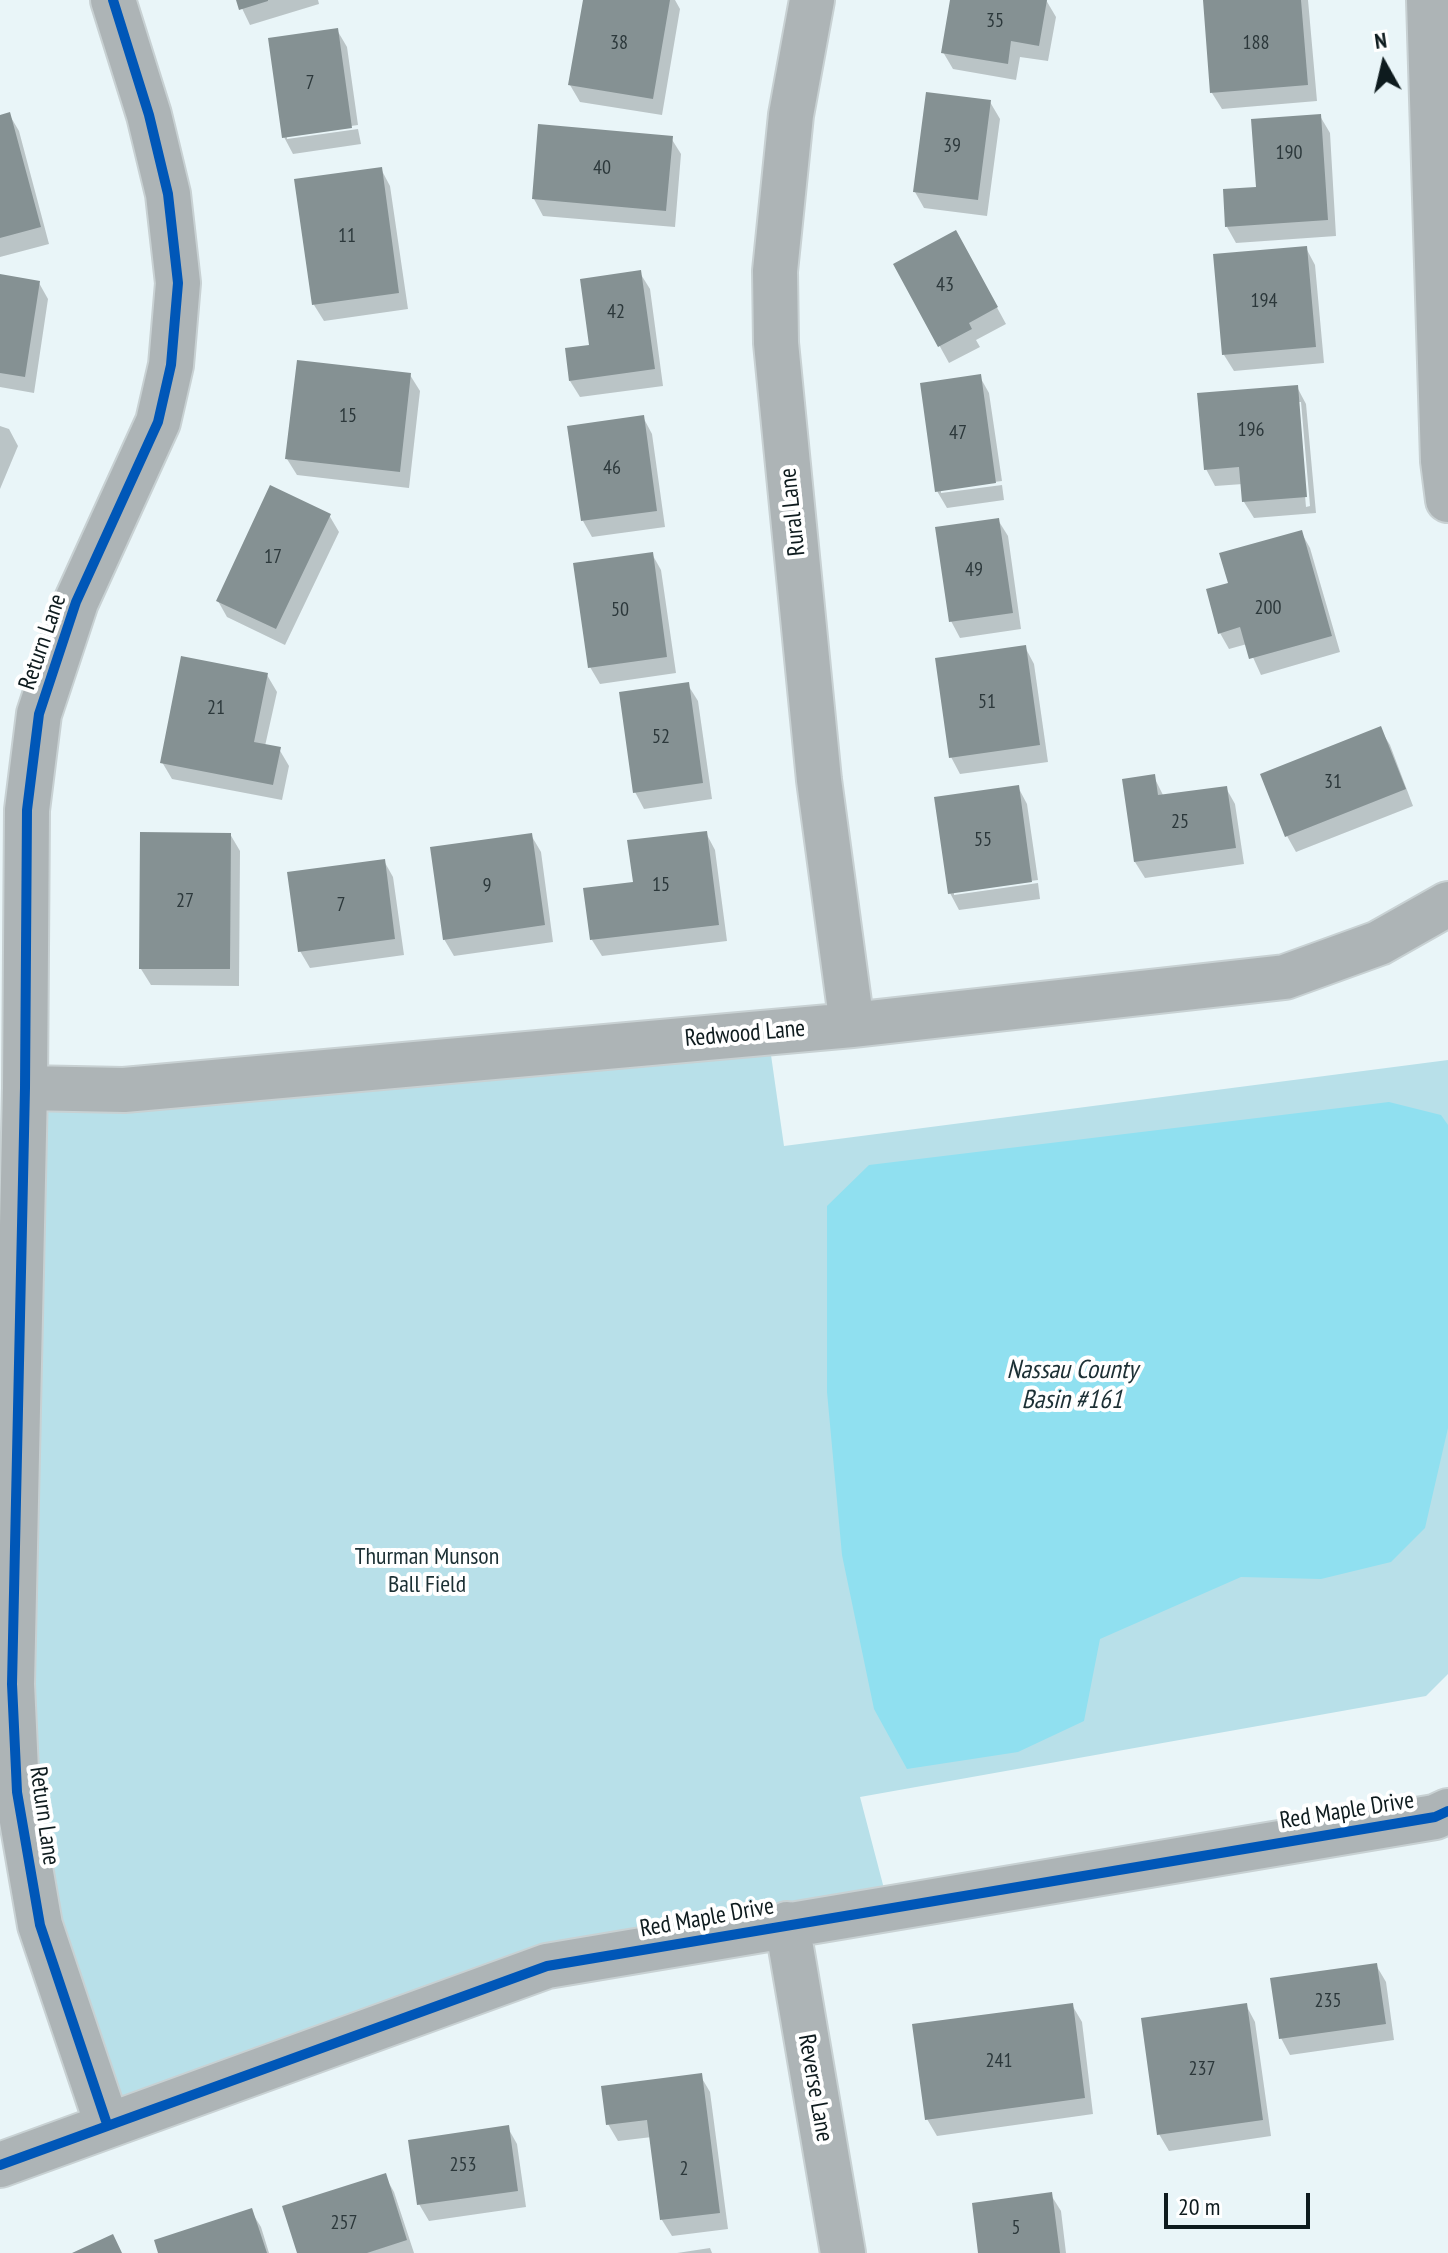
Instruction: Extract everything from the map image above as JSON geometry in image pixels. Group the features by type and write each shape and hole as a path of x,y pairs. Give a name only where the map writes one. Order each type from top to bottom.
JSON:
{"street":[{"name":"Return Lane","path":"107,2124 40,1925 17,1792 12,1684 25,1088 27,810 39,714 76,602 158,422 171,365 178,283 168,194 149,115 113,0"},
{"name":"Rural Lane","path":"812,0 791,115 775,271 776,343 819,780 852,1025"},
{"path":"1429,0 1443,461 1448,500"},
{"name":"Redwood Lane","path":"25,1088 124,1090 852,1025 1285,977 1379,943 1448,904"},
{"name":"Red Maple Drive","path":"0,2165 547,1966 1435,1817 1448,1811"},
{"name":"Reverse Lane","path":"787,1924 843,2253"}],"green space":[{"name":"Thurman Munson Ball Field","path":"768,1034 784,1146 1448,1060 1448,1674 1426,1696 860,1797 887,1900 535,1961 114,2112 49,1921 29,1795 34,1097"}],"water":[{"name":"Nassau County Basin #161","path":"1389,1102 1441,1115 1448,1125 1448,1428 1425,1528 1391,1562 1321,1579 1241,1577 1100,1639 1084,1721 1018,1752 907,1769 874,1709 842,1555 827,1392 827,1206 869,1165"}],"building":[{"path":"236,0 268,0 268,1 239,10"},
{"path":"583,0 670,0 653,99 568,85"},
{"path":"950,0 1047,0 1039,46 1011,41 1008,64 941,53"},
{"path":"1203,0 1301,0 1308,85 1210,93"},
{"path":"338,28 352,128 282,138 268,38"},
{"path":"926,92 991,100 978,200 913,192"},
{"path":"10,112 41,227 0,238 0,115"},
{"path":"1321,114 1328,220 1225,227 1223,189 1256,187 1251,119"},
{"path":"538,124 673,136 666,211 532,199"},
{"path":"382,167 399,293 312,305 294,179"},
{"path":"956,230 998,307 969,323 972,329 938,347 893,264"},
{"path":"1307,246 1316,347 1222,355 1213,254"},
{"path":"641,270 655,369 569,381 565,348 589,345 580,279"},
{"path":"0,274 40,281 25,377 0,373"},
{"path":"297,360 411,373 400,472 285,459"},
{"path":"981,374 996,483 935,492 920,383"},
{"path":"1298,385 1307,497 1242,502 1239,467 1204,470 1197,393"},
{"path":"644,415 657,511 581,521 567,426"},
{"path":"270,485 331,514 276,629 216,601"},
{"path":"999,518 1013,613 949,622 935,527"},
{"path":"1302,530 1332,636 1249,659 1240,627 1218,634 1206,589 1228,583 1219,553"},
{"path":"653,552 667,657 588,668 573,563"},
{"path":"1026,645 1040,745 949,758 935,658"},
{"path":"181,656 268,673 254,742 281,747 273,785 160,763"},
{"path":"689,682 703,783 633,793 619,692"},
{"path":"1381,726 1406,789 1285,837 1260,774"},
{"path":"1155,774 1158,795 1227,786 1236,848 1134,862 1122,779"},
{"path":"1019,785 1032,882 948,894 934,797"},
{"path":"707,831 719,925 590,940 583,888 633,882 627,840"},
{"path":"140,832 231,833 230,969 139,969"},
{"path":"532,833 545,925 443,940 430,847"},
{"path":"385,859 395,939 298,952 287,872"},
{"path":"1377,1963 1386,2024 1279,2039 1270,1978"},
{"path":"1073,2003 1085,2098 925,2120 912,2024"},
{"path":"1247,2003 1263,2120 1157,2135 1141,2018"},
{"path":"702,2073 720,2213 660,2220 647,2120 606,2125 601,2086"},
{"path":"509,2125 518,2191 417,2205 408,2140"},
{"path":"386,2173 407,2240 367,2253 297,2253 282,2206"},
{"path":"1052,2192 1060,2253 978,2253 972,2203"},
{"path":"252,2208 267,2253 158,2253 154,2240"},
{"path":"113,2234 122,2253 72,2253"}],"cycle path":[{"path":"107,2124 40,1925 17,1792 12,1684 25,1088 27,810 39,714 76,602 158,422 171,365 178,283 168,194 149,115 113,0"},
{"path":"0,2165 547,1966 1435,1817 1448,1811"}]}
